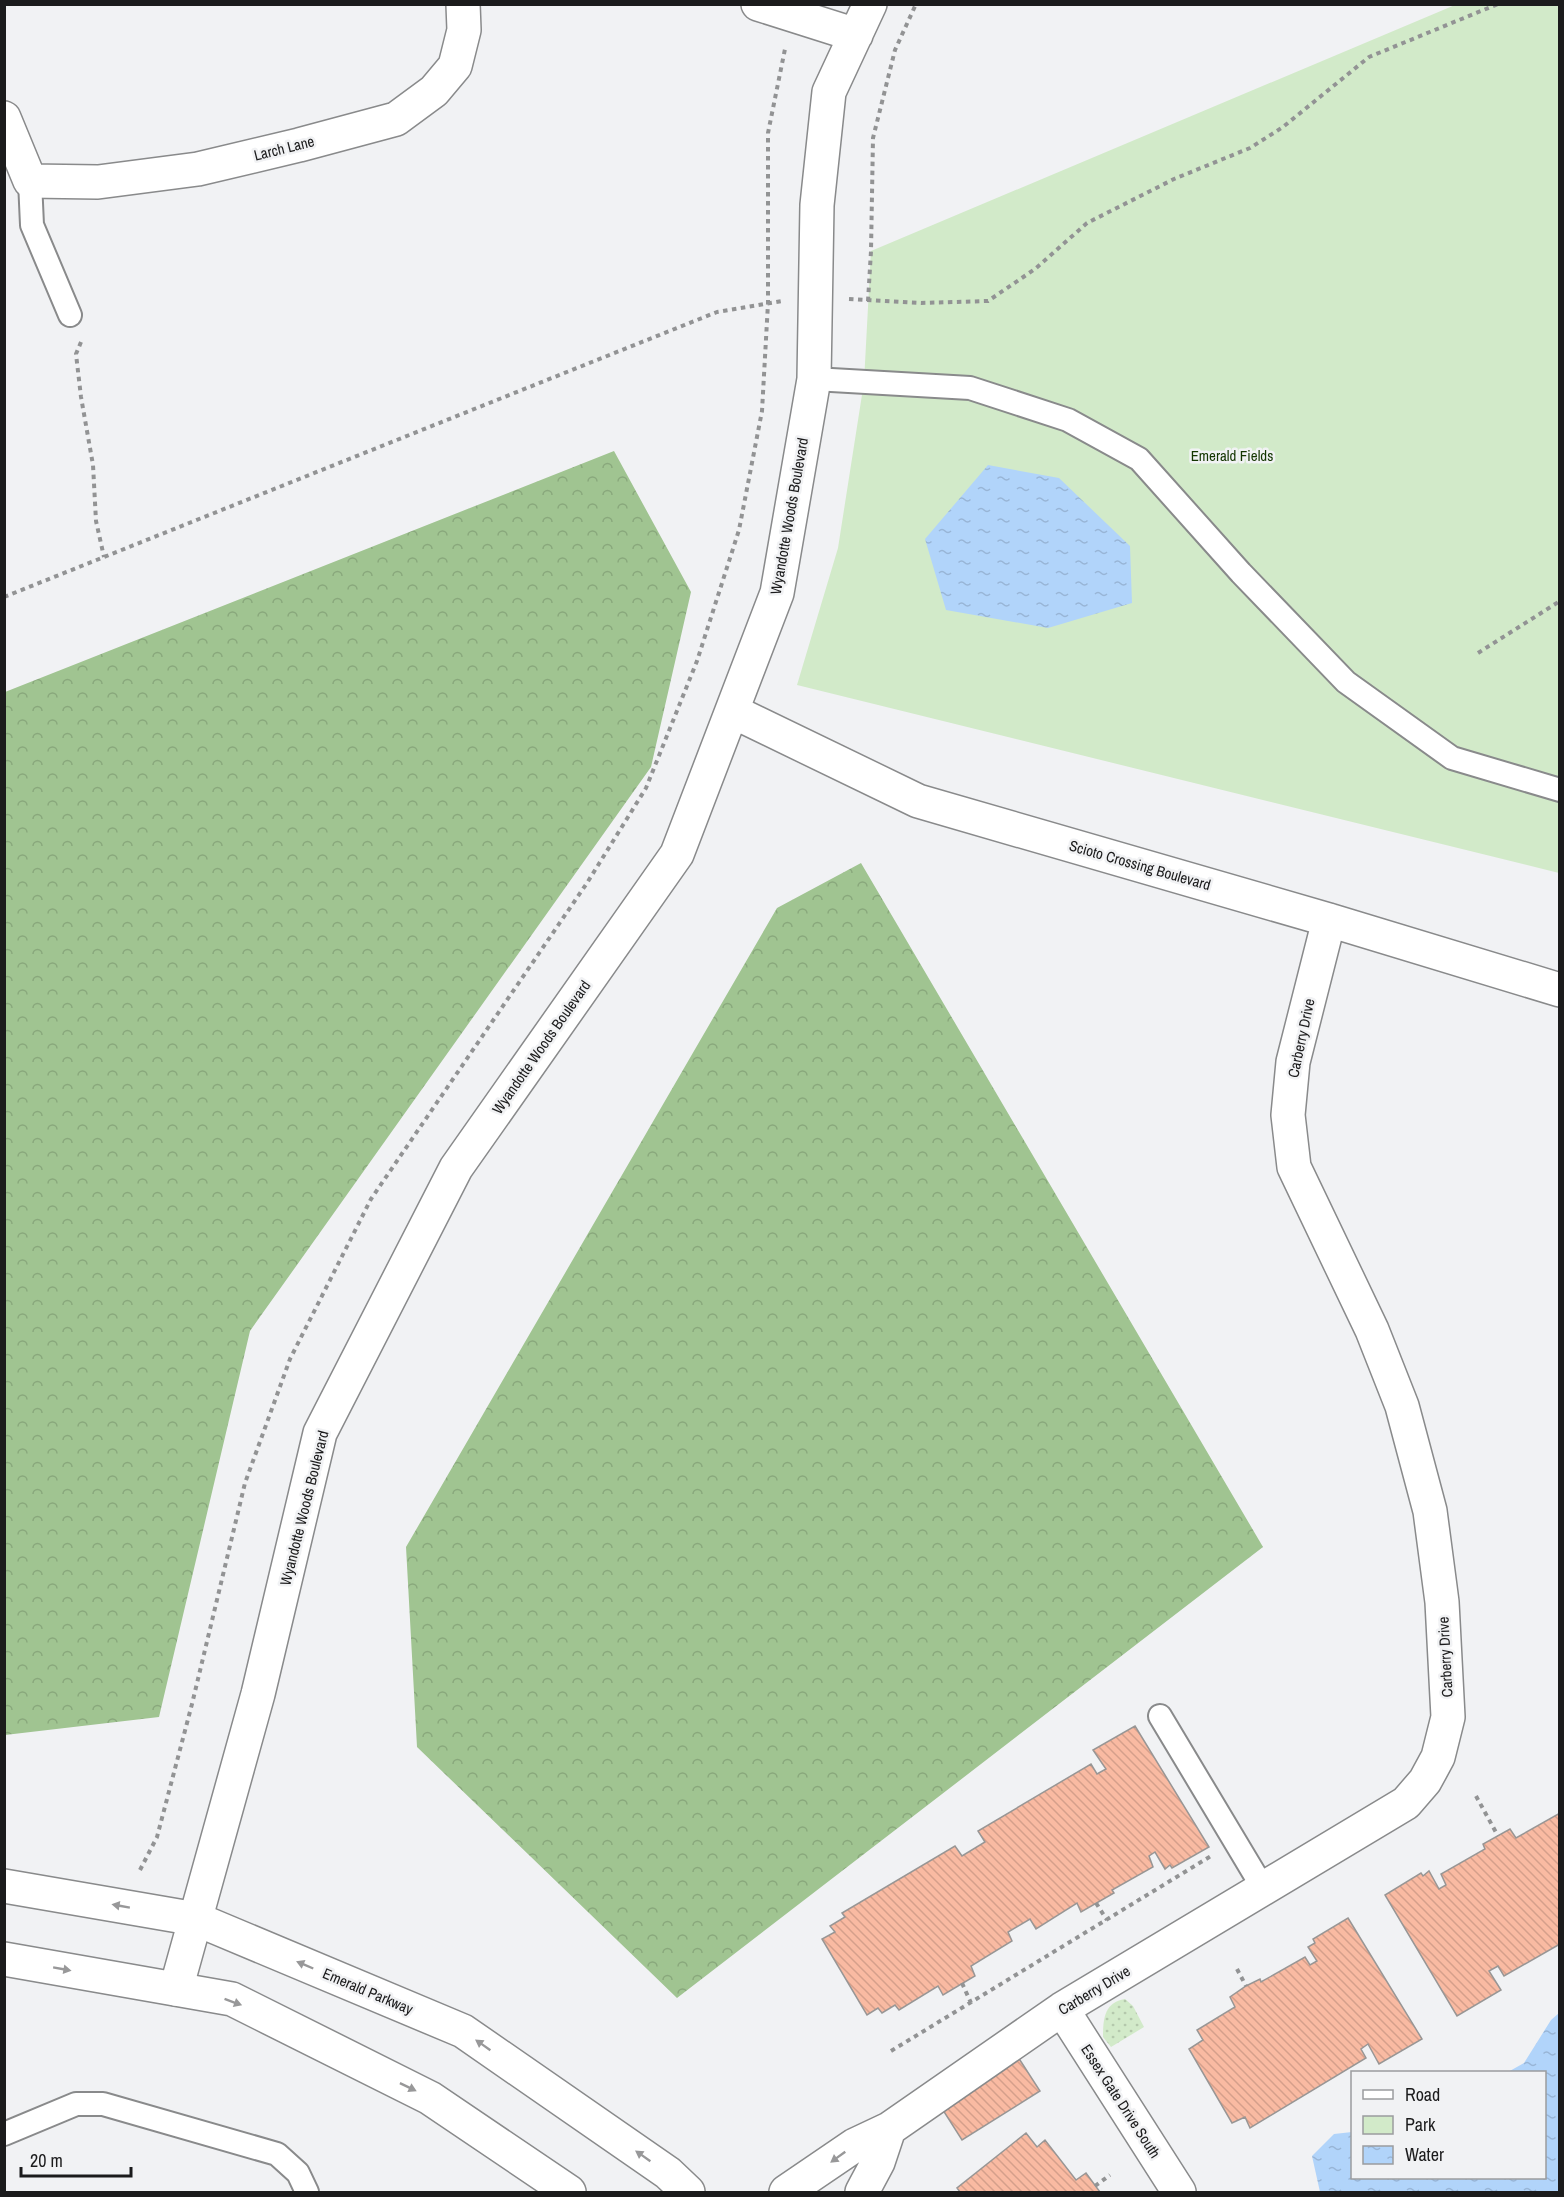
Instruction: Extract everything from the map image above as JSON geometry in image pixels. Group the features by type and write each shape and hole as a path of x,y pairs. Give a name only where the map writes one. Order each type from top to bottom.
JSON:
{"street":[{"name":"Larch Lane","path":"30,181 98,182 198,169 299,146 396,118 434,91 455,66 464,30 463,4"},
{"path":"758,4 796,16 841,22"},
{"name":"Wyandotte Woods Boulevard","path":"176,1989 258,1694 320,1433 456,1168 677,854 777,593 814,380 817,205 829,92 841,22 870,4"},
{"path":"4,118 30,181"},
{"name":"Scioto Crossing Boulevard","path":"732,711 918,801 1329,920 1560,990"},
{"name":"Carberry Drive","path":"786,2193 855,2145 889,2129 1062,2009 1406,1803 1425,1780 1438,1757 1448,1717 1442,1602 1430,1511 1402,1406 1372,1330 1294,1167 1288,1115 1293,1062 1329,920"},
{"name":"Emerald Parkway","path":"4,1886 196,1919 463,2031 668,2173 688,2193"},
{"path":"4,1959 232,2000 430,2098 569,2193"},
{"name":"Essex Gate Drive South","path":"1062,2009 1179,2193"},
{"path":"862,2193 878,2162 889,2129"}],"lane":[{"path":"30,181 32,225 70,315"},
{"path":"814,380 970,388 1068,420 1139,459 1241,573 1346,682 1452,758 1560,789"},
{"path":"1160,1716 1263,1888"},
{"path":"4,2134 76,2104 103,2104 277,2154 298,2173 307,2193"}],"path":[{"path":"916,4 895,50 873,138 872,251 868,301 921,303 988,301 1035,269 1087,223 1174,179 1250,148 1283,127 1369,57 1498,4"},
{"path":"140,1870 157,1837 192,1704 245,1483 290,1359 372,1199 587,883 646,788 697,661 739,531 762,411 768,303 768,133 785,46 796,16"},
{"path":"4,597 717,312 815,296"},
{"path":"70,315 81,315 89,322 76,354 93,465 96,521 104,557"},
{"path":"1478,653 1552,603 1560,601"},
{"path":"1476,1796 1498,1836"},
{"path":"891,2051 1213,1855"},
{"path":"1096,1903 1107,1920"},
{"path":"1237,1969 1246,1986"},
{"path":"962,1983 971,2003"},
{"path":"1095,2186 1110,2175"}],"green space":[{"name":"Emerald Fields","path":"1455,5 1559,5 1559,873 797,685 838,548 864,382 871,251"},
{"path":"614,451 691,592 651,767 250,1331 159,1717 5,1735 5,692"},
{"path":"861,863 1263,1547 677,1998 417,1747 406,1547 777,908"},
{"path":"1125,1999 1133,2006 1144,2027 1111,2047 1103,2037 1104,2018 1113,2004"}],"water":[{"path":"988,465 1059,478 1130,546 1132,603 1048,628 946,610 925,539"},
{"path":"1559,2013 1559,2192 1320,2192 1312,2156 1334,2134 1351,2132 1351,2179 1546,2179 1546,2071 1510,2071 1524,2063 1551,2020"}],"building":[{"path":"1135,1726 1209,1847 1172,1868 1170,1865 1165,1869 1155,1852 1149,1856 1153,1867 1112,1890 1114,1893 1081,1912 1077,1903 1036,1929 1030,1919 1008,1932 1012,1941 971,1966 975,1976 943,1995 938,1986 899,2010 895,2005 882,2013 878,2008 867,2015 822,1939 835,1932 830,1926 845,1917 842,1913 955,1846 962,1856 985,1842 978,1831 1091,1764 1097,1774 1106,1769 1093,1750"},
{"path":"1560,1813 1560,1944 1504,1976 1498,1966 1489,1971 1501,1990 1457,2016 1385,1895 1421,1873 1423,1876 1429,1871 1439,1889 1446,1885 1441,1874 1485,1849 1483,1844 1510,1829 1516,1838"},
{"path":"1348,1918 1422,2039 1379,2064 1368,2044 1361,2049 1366,2058 1250,2128 1245,2117 1232,2123 1189,2049 1203,2040 1197,2030 1235,2007 1230,1997 1246,1986 1260,1979 1261,1982 1305,1957 1310,1965 1317,1961 1308,1947 1315,1943 1313,1939"},
{"path":"1018,2057 1040,2091 962,2140 941,2107"},
{"path":"1026,2133 1037,2147 1045,2140 1076,2180 1086,2173 1100,2192 960,2192 957,2188"}]}
